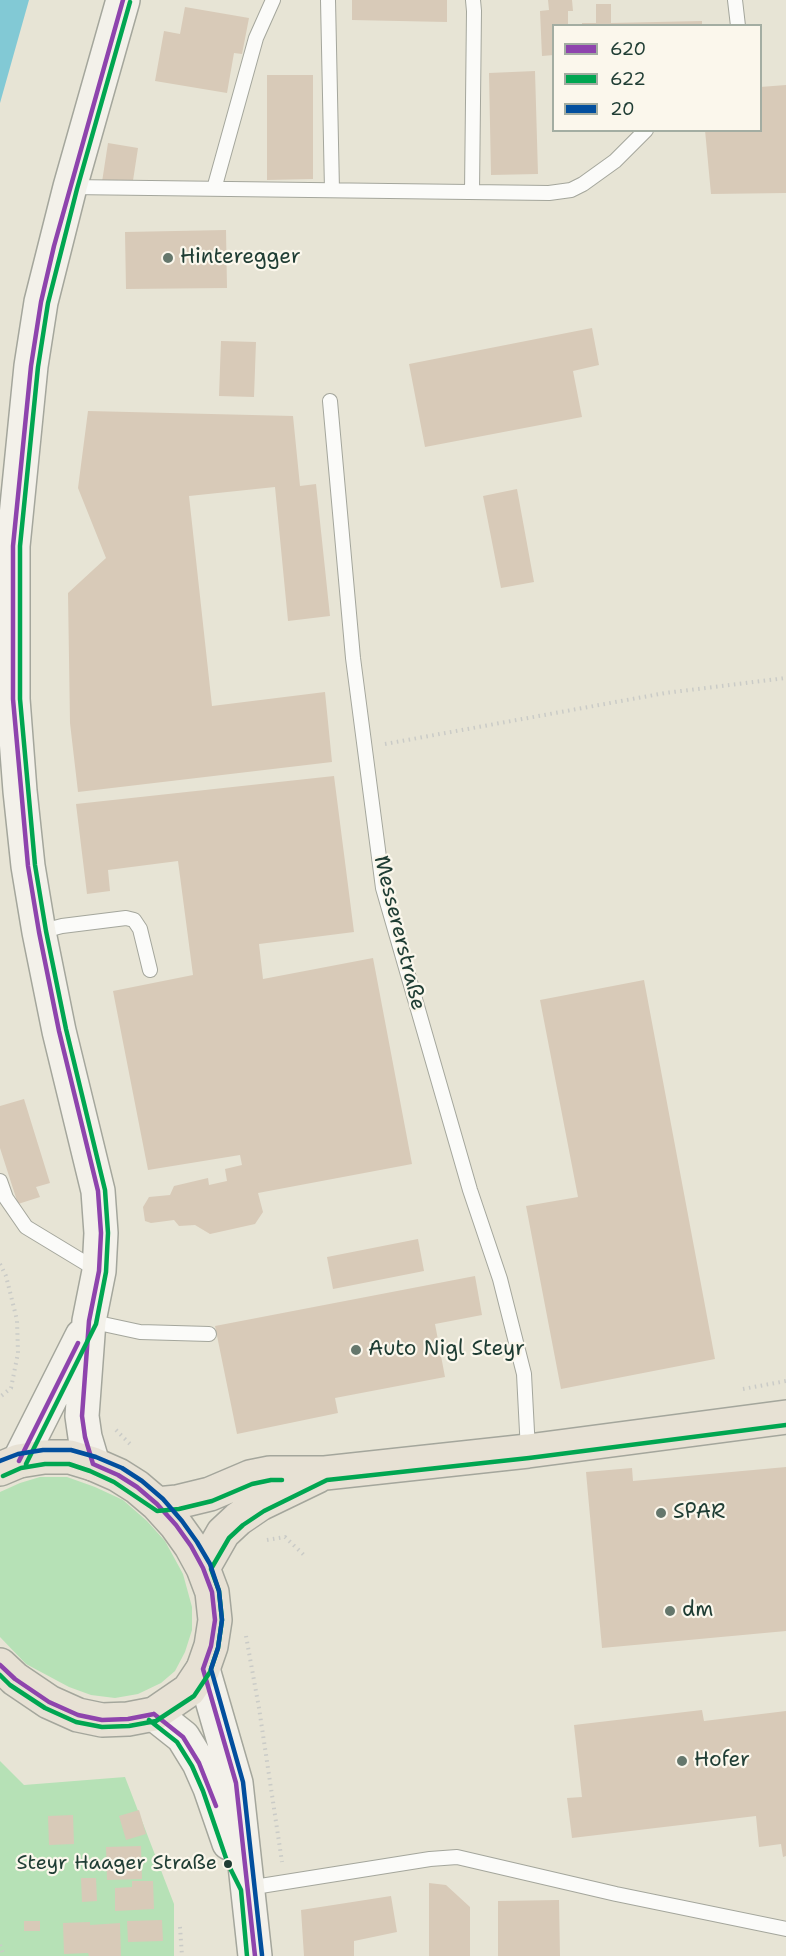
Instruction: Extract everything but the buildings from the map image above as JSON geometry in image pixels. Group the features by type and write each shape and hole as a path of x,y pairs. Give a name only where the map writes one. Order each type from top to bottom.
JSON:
{"main road":[{"path":"157,1504 210,1494 250,1477 270,1473 325,1473 528,1451 786,1417"},
{"path":"0,1665 15,1679 49,1702 78,1714 111,1720 154,1714 189,1689 203,1669 211,1646 215,1620 212,1592 202,1568 181,1532 157,1504 137,1487 118,1475 69,1457 44,1456 10,1465"},
{"path":"202,1568 224,1533 238,1519 260,1504 325,1473"}],"street":[{"path":"93,1464 82,1416 89,1321 99,1271 101,1233 98,1191 59,1031 39,932 7,705 13,546 20,463 41,302 70,187 123,0"},
{"path":"10,1465 89,1321"},
{"path":"203,1669 236,1783 255,1956"},
{"path":"154,1714 183,1737 199,1763 235,1862 248,1888"}],"lane":[{"path":"214,189 256,38 273,0"},
{"path":"328,0 332,190"},
{"path":"472,192 473,0"},
{"path":"735,0 738,24"},
{"path":"70,187 549,193 571,190 583,184 615,161 644,132"},
{"name":"Messererstraße","path":"330,401 353,658 383,888 470,1190 500,1279 524,1374 528,1451"},
{"path":"39,932 62,926 126,918 134,920 140,929 150,970"},
{"path":"0,1181 6,1198 26,1227 99,1271"},
{"path":"89,1321 140,1332 208,1334"},
{"path":"248,1888 430,1859 457,1857 616,1894 786,1929"}],"path":[{"path":"364,748 665,693 786,678"},
{"path":"0,1264 6,1276 17,1320 18,1353 11,1388 0,1397"},
{"path":"114,1428 135,1449"},
{"path":"261,1543 271,1538 285,1537 304,1556"},
{"path":"245,1630 285,1882"},
{"path":"180,1927 182,1956"},
{"path":"0,1944 4,1956"}],"green space":[{"path":"40,1477 67,1477 123,1500 165,1541 183,1574 192,1607 192,1630 185,1652 175,1671 161,1683 138,1694 115,1698 91,1695 69,1687 26,1664 0,1637 0,1492"},
{"path":"0,1761 24,1785 125,1777 174,1904 174,1956 0,1956"}],"water":[{"path":"0,0 29,0 0,103"}],"transit line":[{"name":"620","path":"123,0 54,246 41,302 31,366 13,546 13,699 28,866 39,932 59,1031 98,1191 101,1233 99,1271 89,1321 82,1416 85,1437 93,1464 118,1475 137,1487 176,1525 203,1568 212,1592 215,1620 211,1646 203,1669 236,1783 255,1956"},
{"name":"622","path":"26,1464 96,1324 106,1272 108,1233 105,1190 66,1029 35,865 20,699 20,546 38,367 48,303 77,189 130,2"},
{"name":"620","path":"19,1461 78,1343"},
{"name":"622","path":"0,1675 10,1685 45,1708 76,1722 102,1727 129,1726 156,1721 194,1696 210,1672 218,1648 222,1620 219,1591 211,1569 229,1538 264,1511 327,1480 529,1458 786,1425"},
{"name":"20","path":"0,1461 18,1454 43,1450 71,1450 122,1468 163,1499 182,1521 210,1564 219,1591 222,1620 218,1648 211,1669 243,1782 262,1955"},
{"name":"622","path":"3,1476 21,1468 45,1464 69,1464 114,1482 157,1511 179,1509 212,1501 252,1484 282,1480"},
{"name":"620","path":"0,1665 15,1679 49,1702 78,1715 102,1720 128,1719 154,1714"},
{"name":"620","path":"154,1714 183,1737 199,1763 216,1806"},
{"name":"622","path":"149,1720 177,1742 192,1766 203,1791 228,1864 241,1890 247,1956"}],"place":[{"name":"Hinteregger","path":"168,258"},
{"name":"Auto Nigl Steyr","path":"356,1350"},
{"name":"SPAR","path":"661,1513"},
{"name":"dm","path":"670,1611"},
{"name":"Hofer","path":"682,1761"},
{"name":"Steyr Haager Straße","path":"228,1864"}]}
